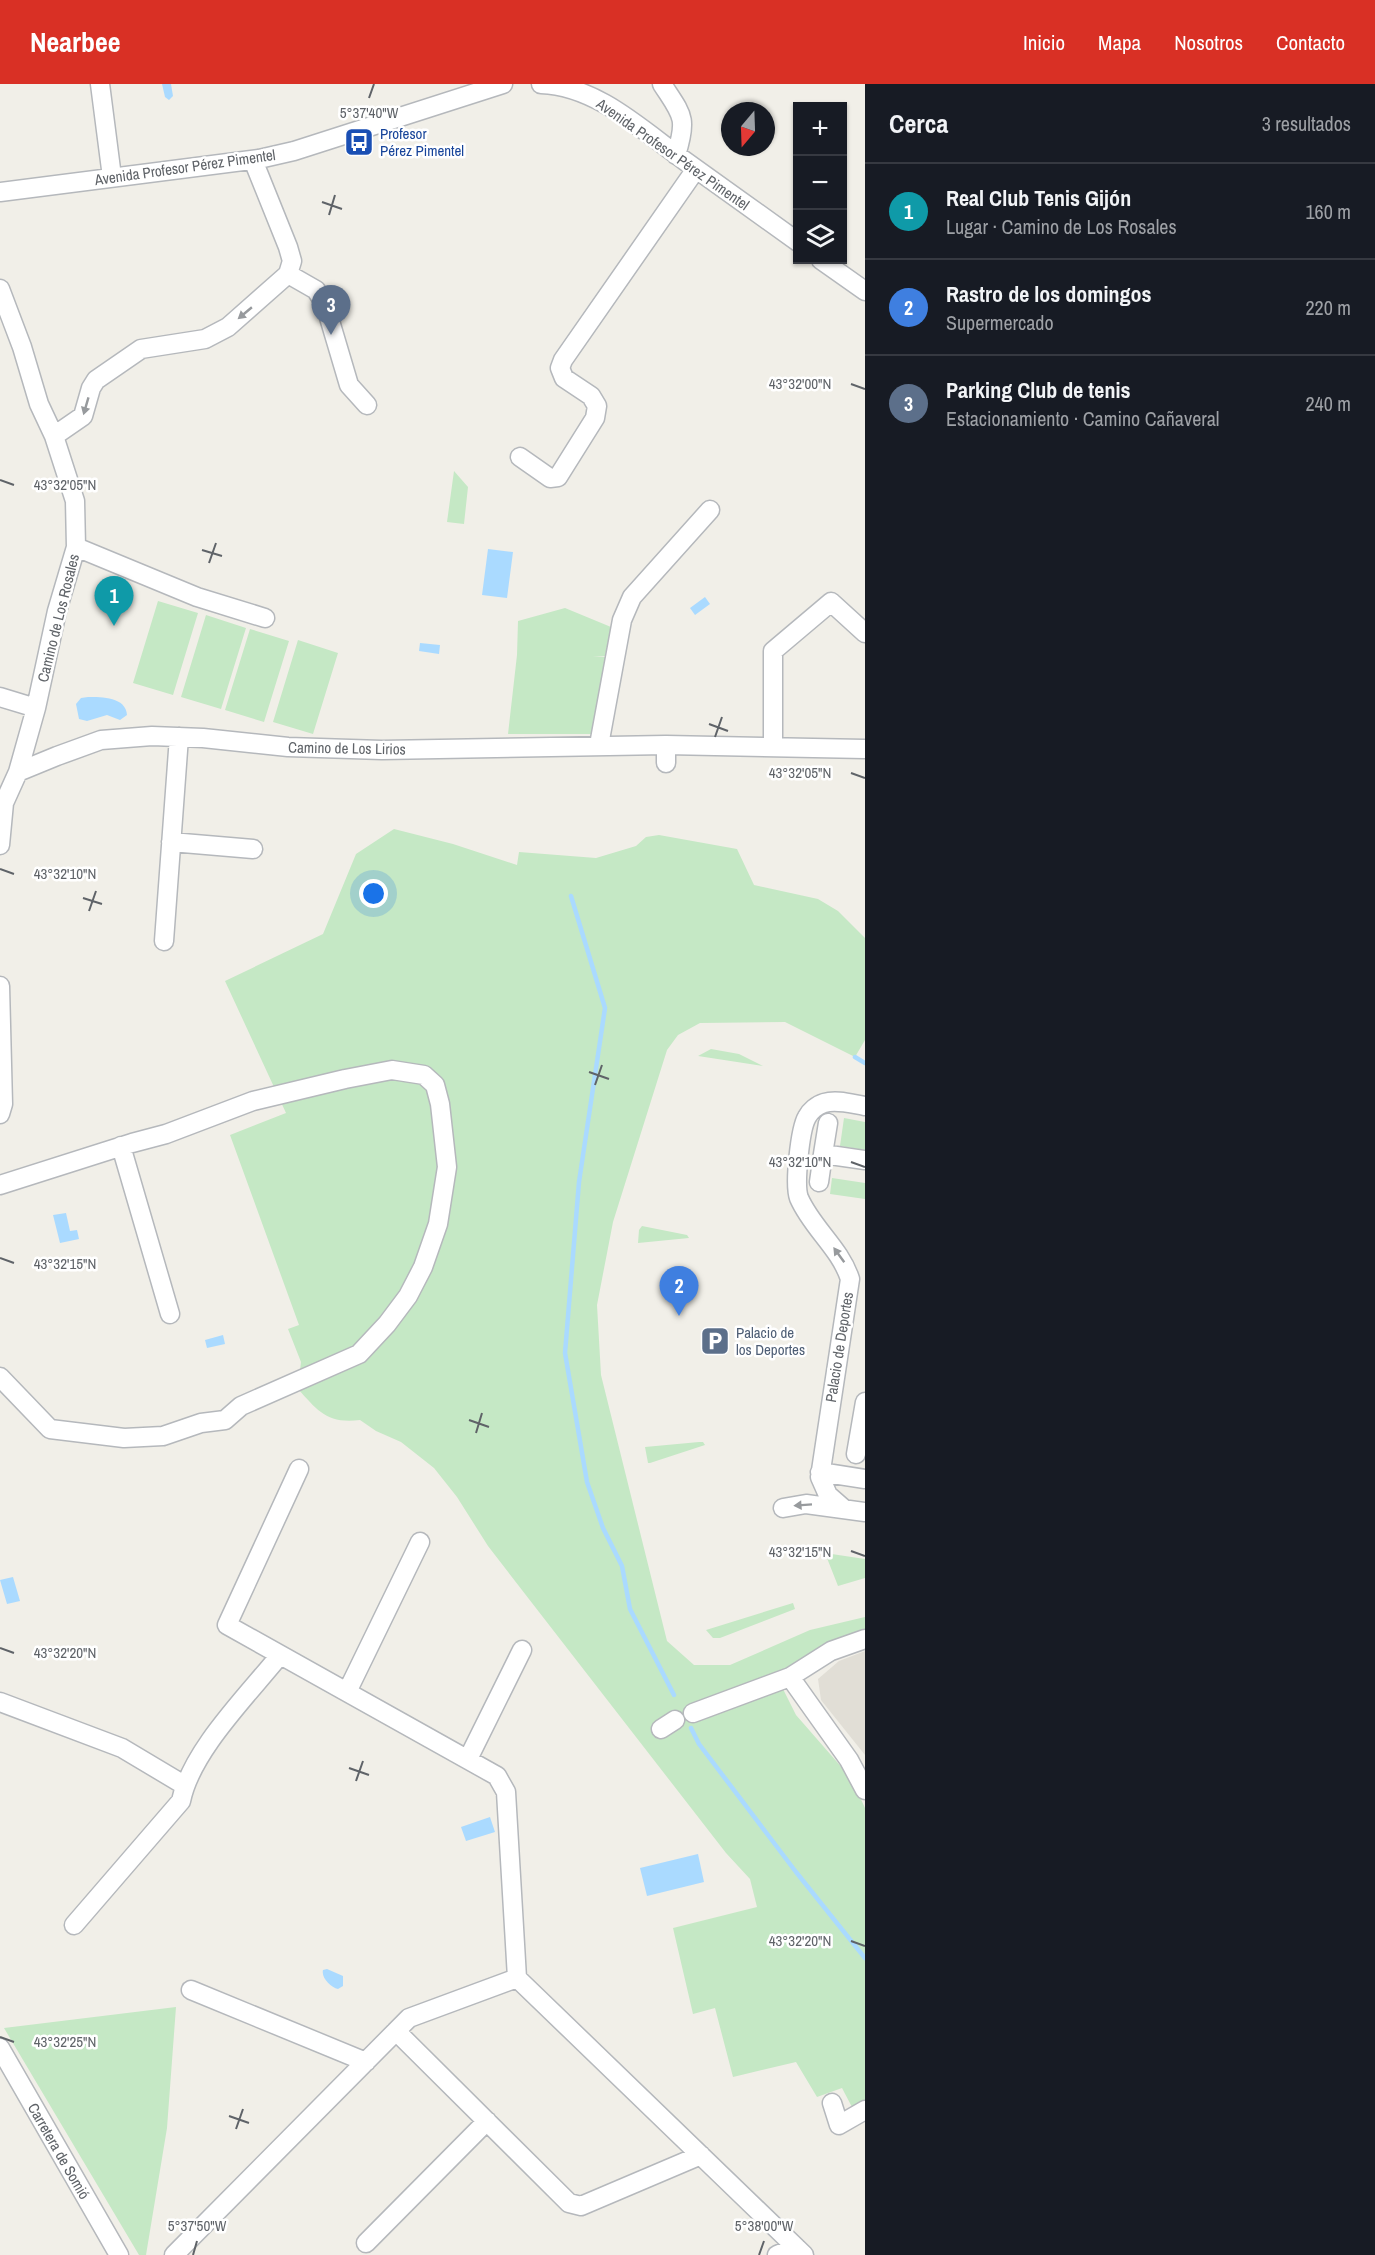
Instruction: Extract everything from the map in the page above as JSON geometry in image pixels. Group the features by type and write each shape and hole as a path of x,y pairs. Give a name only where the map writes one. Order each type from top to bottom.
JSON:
{"street":[{"path":"100,84 112,177"},
{"name":"Avenida Profesor Pérez Pimentel","path":"0,192 253,160 294,151 503,84"},
{"name":"Avenida Profesor Pérez Pimentel","path":"541,84 575,89 622,115 793,239"},
{"path":"662,84 682,116 682,135 676,155"},
{"path":"54,436 83,416 91,388 96,380 118,364 141,349 205,339 228,327 288,274 292,261 288,247 253,160"},
{"path":"520,458 550,478 558,477 595,418 597,406 591,396 564,378 560,368 563,360 696,169"},
{"path":"827,264 865,291"},
{"path":"288,274 316,290 326,304 349,385 367,405"},
{"name":"Camino de Los Rosales","path":"0,289 22,347 39,404 54,436 75,501 76,547 57,611 36,708 18,772 4,803 0,845"},
{"path":"599,745 626,608 632,597 710,510"},
{"path":"76,547 197,597 265,618"},
{"path":"773,747 773,651 831,602 865,633"},
{"path":"0,697 36,708"},
{"path":"164,941 179,737"},
{"name":"Camino de Los Lirios","path":"18,772 102,740 179,737 288,747 382,750 599,745 666,754 773,747 865,749"},
{"path":"171,842 253,849"},
{"path":"0,986 3,1104 0,1114"},
{"path":"0,1185 166,1134 252,1101 392,1070 424,1075 435,1085 440,1104 447,1167 438,1224 423,1267 408,1296 387,1324 359,1354 241,1406 225,1420 201,1423 163,1436 124,1438 50,1429 0,1377"},
{"name":"Palacio de Deportes","path":"820,1475 849,1279 845,1264 804,1207 798,1195 796,1179 806,1118 813,1109 824,1103 838,1102 865,1106"},
{"path":"819,1182 828,1123"},
{"path":"126,1145 170,1314"},
{"path":"823,1154 865,1160"},
{"path":"854,1454 865,1402"},
{"path":"299,1469 227,1625 497,1776 506,1792 517,1978 800,2251"},
{"path":"844,1509 828,1495 820,1475 865,1479"},
{"path":"783,1508 806,1504 865,1512"},
{"path":"347,1692 420,1542"},
{"path":"693,1713 790,1677 831,1651 865,1639"},
{"path":"468,1759 522,1650"},
{"path":"74,1925 181,1801 184,1785 197,1758 280,1655"},
{"path":"790,1677 849,1760 865,1790"},
{"path":"0,1702 122,1748 184,1785"},
{"path":"174,2255 409,2018 517,1978"},
{"path":"191,1990 366,2062"},
{"path":"396,2031 569,2203 581,2206 700,2156"},
{"name":"Carretera de Somió","path":"0,2048 119,2255"},
{"path":"832,2103 839,2125 865,2110"},
{"path":"366,2242 487,2121"},
{"path":"777,2255 800,2251"}],"shaded area":[{"path":"865,1651 865,1755 821,1700 818,1679 839,1661"}],"green space":[{"path":"454,471 468,487 464,524 447,522"},
{"path":"158,601 198,613 173,695 133,683"},
{"path":"565,608 611,627 605,656 593,656 607,657 593,734 508,734 517,655 518,621"},
{"path":"206,615 246,628 221,709 181,697"},
{"path":"250,629 289,641 264,722 225,710"},
{"path":"298,640 338,653 313,734 273,722"},
{"path":"394,829 453,844 517,865 519,852 596,858 636,846 646,837 659,835 737,849 754,885 818,899 838,911 865,938 865,1040 855,1057 785,1022 700,1023 678,1035 667,1050 613,1222 597,1305 601,1375 667,1641 694,1665 730,1665 810,1630 865,1617 865,1633 809,1654 777,1677 796,1715 851,1778 865,1808 865,2101 853,2109 842,2088 817,2097 796,2062 733,2077 715,2008 693,2014 673,1928 757,1907 750,1879 726,1853 488,1546 457,1497 434,1468 401,1442 376,1431 360,1420 339,1420 324,1414 311,1404 298,1389 301,1362 288,1329 299,1325 230,1135 286,1113 225,981 323,934 356,854"},
{"path":"711,1049 739,1054 763,1066 698,1056"},
{"path":"844,1118 865,1122 865,1150 840,1146"},
{"path":"832,1178 865,1183 865,1199 830,1194"},
{"path":"642,1226 687,1235 689,1238 638,1243 639,1230"},
{"path":"703,1442 705,1445 648,1463 645,1447"},
{"path":"825,1553 865,1559 865,1578 838,1586"},
{"path":"793,1603 795,1609 720,1638 713,1638 706,1630"},
{"path":"176,2007 167,2128 146,2255 139,2255 4,2028"}],"water":[{"path":"162,84 171,84 173,96 169,100 165,97"},
{"path":"488,549 513,552 507,598 482,595"},
{"path":"705,597 710,604 695,615 690,608"},
{"path":"420,643 440,645 439,654 419,651"},
{"path":"81,698 118,701 126,709 127,715 120,720 107,715 87,721 79,719 76,704"},
{"path":"66,1213 70,1231 77,1230 79,1239 60,1243 53,1215"},
{"path":"223,1335 225,1344 207,1348 205,1340"},
{"path":"13,1577 20,1601 7,1604 0,1580"},
{"path":"490,1817 495,1832 466,1841 461,1827"},
{"path":"698,1854 704,1882 647,1896 640,1868"},
{"path":"327,1969 343,1976 343,1986 338,1989 327,1982 323,1970"}],"waterway":[{"path":"571,896 605,1008 579,1182 565,1353 587,1482 603,1528 622,1566 630,1609 674,1695"},
{"path":"855,1057 865,1063"},
{"path":"691,1728 699,1744 796,1872 865,1958"}],"place":[{"name":"Profesor Pérez Pimentel","path":"359,142"},
{"name":"Parking Club de tenis","path":"331,335"},
{"name":"Real Club Tenis Gijón","path":"114,626"},
{"name":"Rastro de los domingos","path":"679,1316"},
{"name":"Palacio de los Deportes","path":"715,1341"}]}
